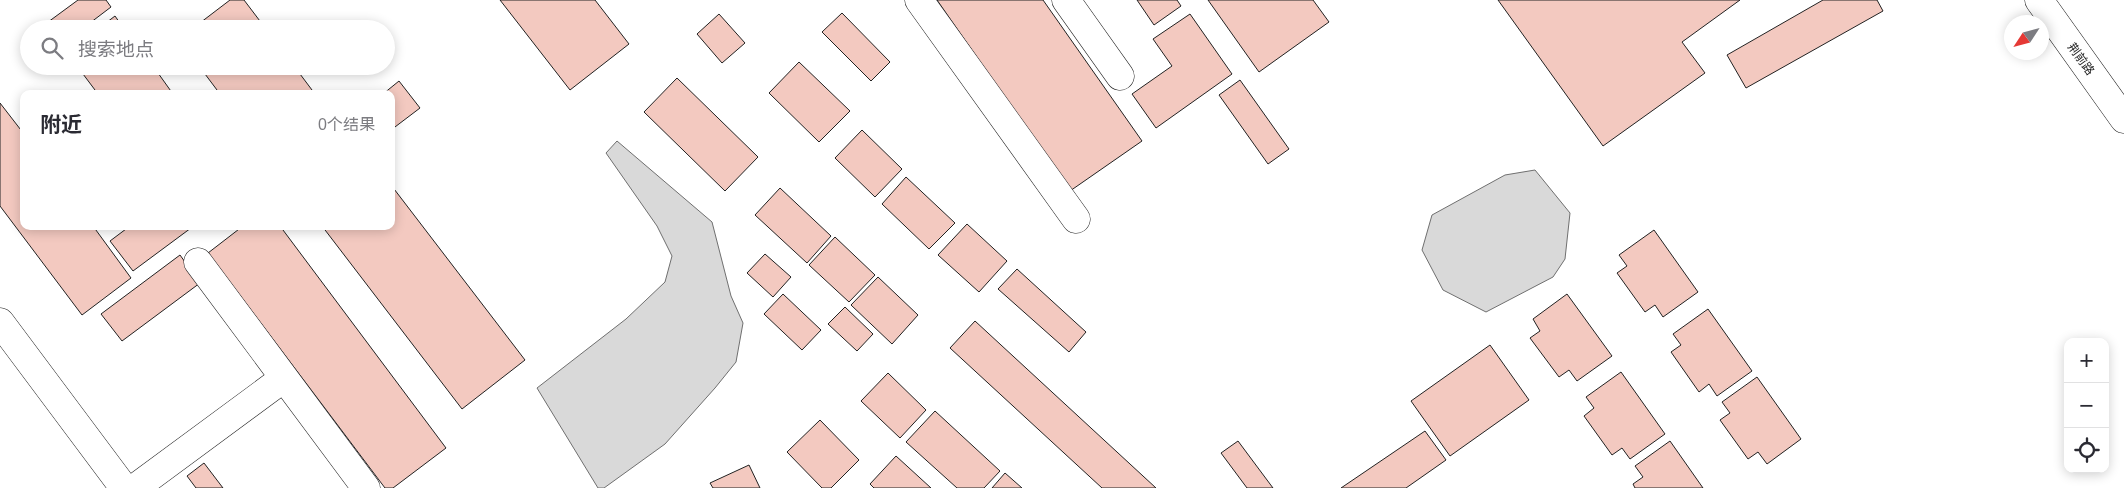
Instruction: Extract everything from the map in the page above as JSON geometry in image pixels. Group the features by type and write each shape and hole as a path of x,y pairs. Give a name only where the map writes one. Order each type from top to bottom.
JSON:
{"street":[{"path":"919,0 1076,219"},
{"path":"1066,0 1120,76"},
{"name":"荆前路","path":"2039,0 2124,119"},
{"path":"198,262 366,488"},
{"path":"0,322 124,488"},
{"path":"135,488 284,378"}],"shaded area":[{"path":"617,141 712,222 731,296 743,323 736,362 715,388 665,444 604,488 598,488 537,388 626,319 665,282 672,256 657,226 606,153"},
{"path":"1535,170 1570,213 1565,259 1553,277 1486,312 1443,290 1422,250 1432,215 1505,175"}],"building":[{"path":"78,0 106,0 111,7 94,20 51,20"},
{"path":"230,0 244,0 259,20 204,20"},
{"path":"500,0 595,0 629,44 570,90"},
{"path":"937,0 1043,0 1142,141 1070,191"},
{"path":"1137,0 1177,0 1181,6 1154,25"},
{"path":"1208,0 1313,0 1329,22 1259,72"},
{"path":"1498,0 1740,0 1682,42 1705,73 1603,146"},
{"path":"1823,0 1877,0 1883,11 1746,88 1727,55"},
{"path":"842,13 890,62 871,81 822,32"},
{"path":"719,14 745,43 722,63 697,34"},
{"path":"1190,14 1232,74 1156,128 1132,94 1172,66 1153,39"},
{"path":"115,16 118,20 110,20"},
{"path":"799,62 850,111 819,142 769,93"},
{"path":"84,75 159,75 170,90 95,90"},
{"path":"206,75 301,75 312,90 217,90"},
{"path":"677,78 758,157 725,191 644,112"},
{"path":"1240,80 1289,149 1268,164 1219,95"},
{"path":"399,81 420,108 395,127 395,90 388,90"},
{"path":"0,103 20,129 20,230 96,230 131,278 82,315 0,206"},
{"path":"862,130 902,169 875,197 835,158"},
{"path":"906,177 955,223 929,249 882,204"},
{"path":"780,188 831,236 807,263 755,215"},
{"path":"395,190 525,360 462,409 325,230 395,230"},
{"path":"967,224 1007,261 979,292 938,255"},
{"path":"125,230 188,230 133,271 110,241"},
{"path":"238,230 283,230 446,448 393,488 385,488 208,253"},
{"path":"1654,230 1698,292 1663,317 1655,305 1645,312 1617,273 1627,266 1619,255"},
{"path":"835,237 875,275 849,302 809,265"},
{"path":"765,254 791,277 773,297 747,273"},
{"path":"180,255 200,283 122,341 101,314"},
{"path":"1017,269 1086,332 1069,352 998,289"},
{"path":"878,277 918,315 892,344 851,305"},
{"path":"783,294 821,330 802,350 764,314"},
{"path":"1567,294 1612,356 1577,381 1569,370 1559,377 1530,338 1540,331 1533,319"},
{"path":"845,307 873,334 857,351 828,324"},
{"path":"1708,309 1752,371 1717,396 1709,384 1699,392 1671,352 1681,345 1673,334"},
{"path":"975,321 1156,488 1102,488 950,348"},
{"path":"1490,345 1529,400 1450,456 1411,401"},
{"path":"1621,372 1665,434 1630,459 1622,448 1612,455 1584,416 1594,408 1586,397"},
{"path":"888,373 926,410 900,438 861,401"},
{"path":"1757,377 1801,439 1767,464 1758,452 1748,459 1720,420 1730,413 1722,402"},
{"path":"935,411 1000,471 984,488 957,488 906,442"},
{"path":"820,420 859,460 831,488 822,488 787,452"},
{"path":"1425,431 1446,460 1406,488 1341,488"},
{"path":"1238,441 1273,488 1247,488 1221,453"},
{"path":"1670,441 1703,488 1635,488 1633,484 1643,477 1635,466"},
{"path":"896,456 931,488 874,488 870,484"},
{"path":"204,463 223,488 196,488 187,476"},
{"path":"749,465 760,488 713,488 710,483"},
{"path":"1005,473 1022,488 992,488"}]}
